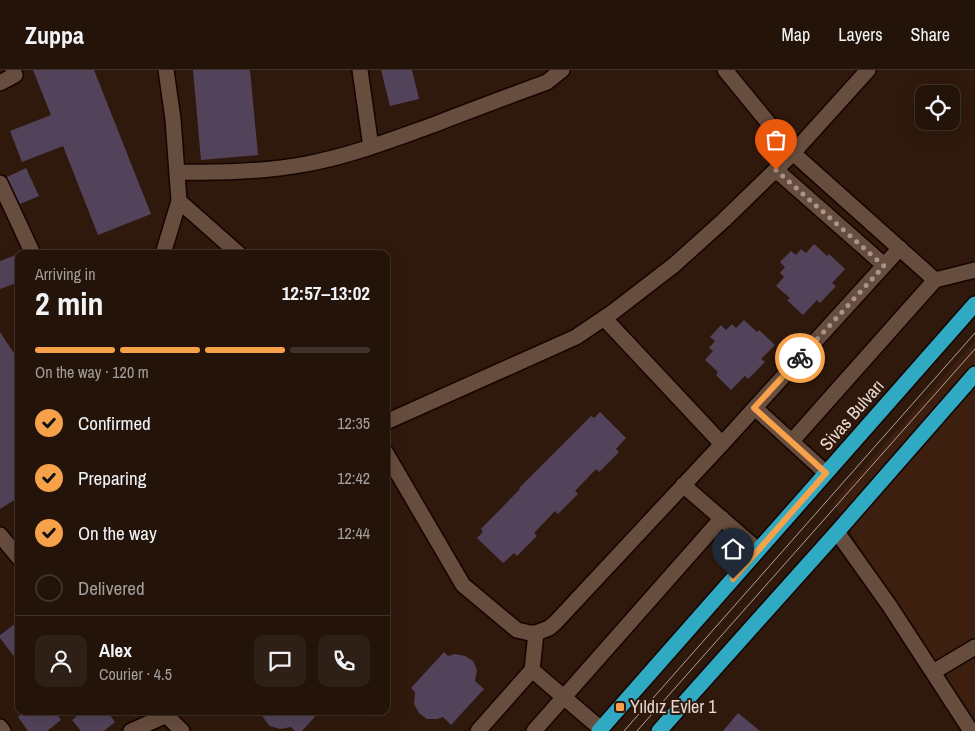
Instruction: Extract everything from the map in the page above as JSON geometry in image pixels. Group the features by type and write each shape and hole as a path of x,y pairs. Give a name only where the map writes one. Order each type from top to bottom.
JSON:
{"highway":[{"name":"Sivas Bulvarı","path":"600,730 975,304"},
{"path":"659,731 975,374"}],"street":[{"path":"0,83 15,75 13,70"},
{"path":"165,250 179,200 173,119 166,70"},
{"path":"360,70 371,147"},
{"path":"177,172 233,172 273,169 341,156 371,147 547,82 562,70"},
{"path":"725,70 793,153 935,280"},
{"path":"390,420 576,337 649,286 724,220 776,170 868,70"},
{"path":"776,170 884,266"},
{"path":"0,183 31,250"},
{"path":"179,200 235,250"},
{"path":"390,460 463,585 517,630 530,633 543,631 555,623 722,444 900,248"},
{"path":"792,442 935,280 975,270"},
{"path":"604,318 722,444"},
{"path":"754,408 826,473"},
{"path":"683,485 758,550"},
{"path":"534,731 722,518"},
{"path":"837,532 889,605 971,731"},
{"path":"0,536 15,553"},
{"path":"478,731 532,670 536,633"},
{"path":"933,672 975,647"},
{"path":"532,670 600,730"},
{"path":"131,731 161,715"},
{"path":"167,715 182,731"},
{"path":"0,727 3,731"}],"shaded area":[{"path":"975,341 975,731 971,731 833,503"}],"building":[{"path":"33,70 94,70 151,214 98,235 63,146 22,162 10,131 51,115"},
{"path":"193,70 250,70 258,155 201,160"},
{"path":"381,70 412,70 419,99 390,106"},
{"path":"26,168 39,196 20,204 7,177"},
{"path":"814,244 827,256 829,254 845,269 832,283 836,286 820,303 817,300 803,315 787,300 790,298 776,286 784,277 780,273 785,267 780,262 791,251 796,255 801,249 806,253"},
{"path":"15,255 15,283 0,289 0,261"},
{"path":"744,320 757,332 759,330 775,345 761,359 765,362 748,379 745,376 731,390 716,375 718,372 705,360 713,351 709,348 715,341 710,337 721,325 726,330 732,324 736,328"},
{"path":"0,332 15,355 15,500 0,509"},
{"path":"600,412 626,438 616,449 619,452 599,472 596,469 575,491 578,494 558,514 555,511 534,533 537,536 517,556 514,553 503,563 477,538 483,532 481,529 591,416 594,418"},
{"path":"15,624 15,658 0,638 0,635"},
{"path":"444,652 448,656 455,654 465,656 473,661 477,670 475,681 484,689 451,725 443,717 427,719 419,713 414,704 415,692 411,688"},
{"path":"738,713 760,731 723,731"},
{"path":"20,715 57,715 61,720 47,731 28,731 18,717"},
{"path":"78,715 110,715 115,722 104,731 81,731 72,720"},
{"path":"262,715 316,715 302,731 295,731 291,727 280,729 267,723"}],"tram line":[{"path":"624,731 975,333"},
{"path":"637,731 975,349"}],"way so far":[{"path":"776,170 884,266 800,358"}],"place":[{"name":"Yıldız Evler 1","path":"620,707"}],"route":[{"path":"733,579 826,473 754,408 800,358"}]}
